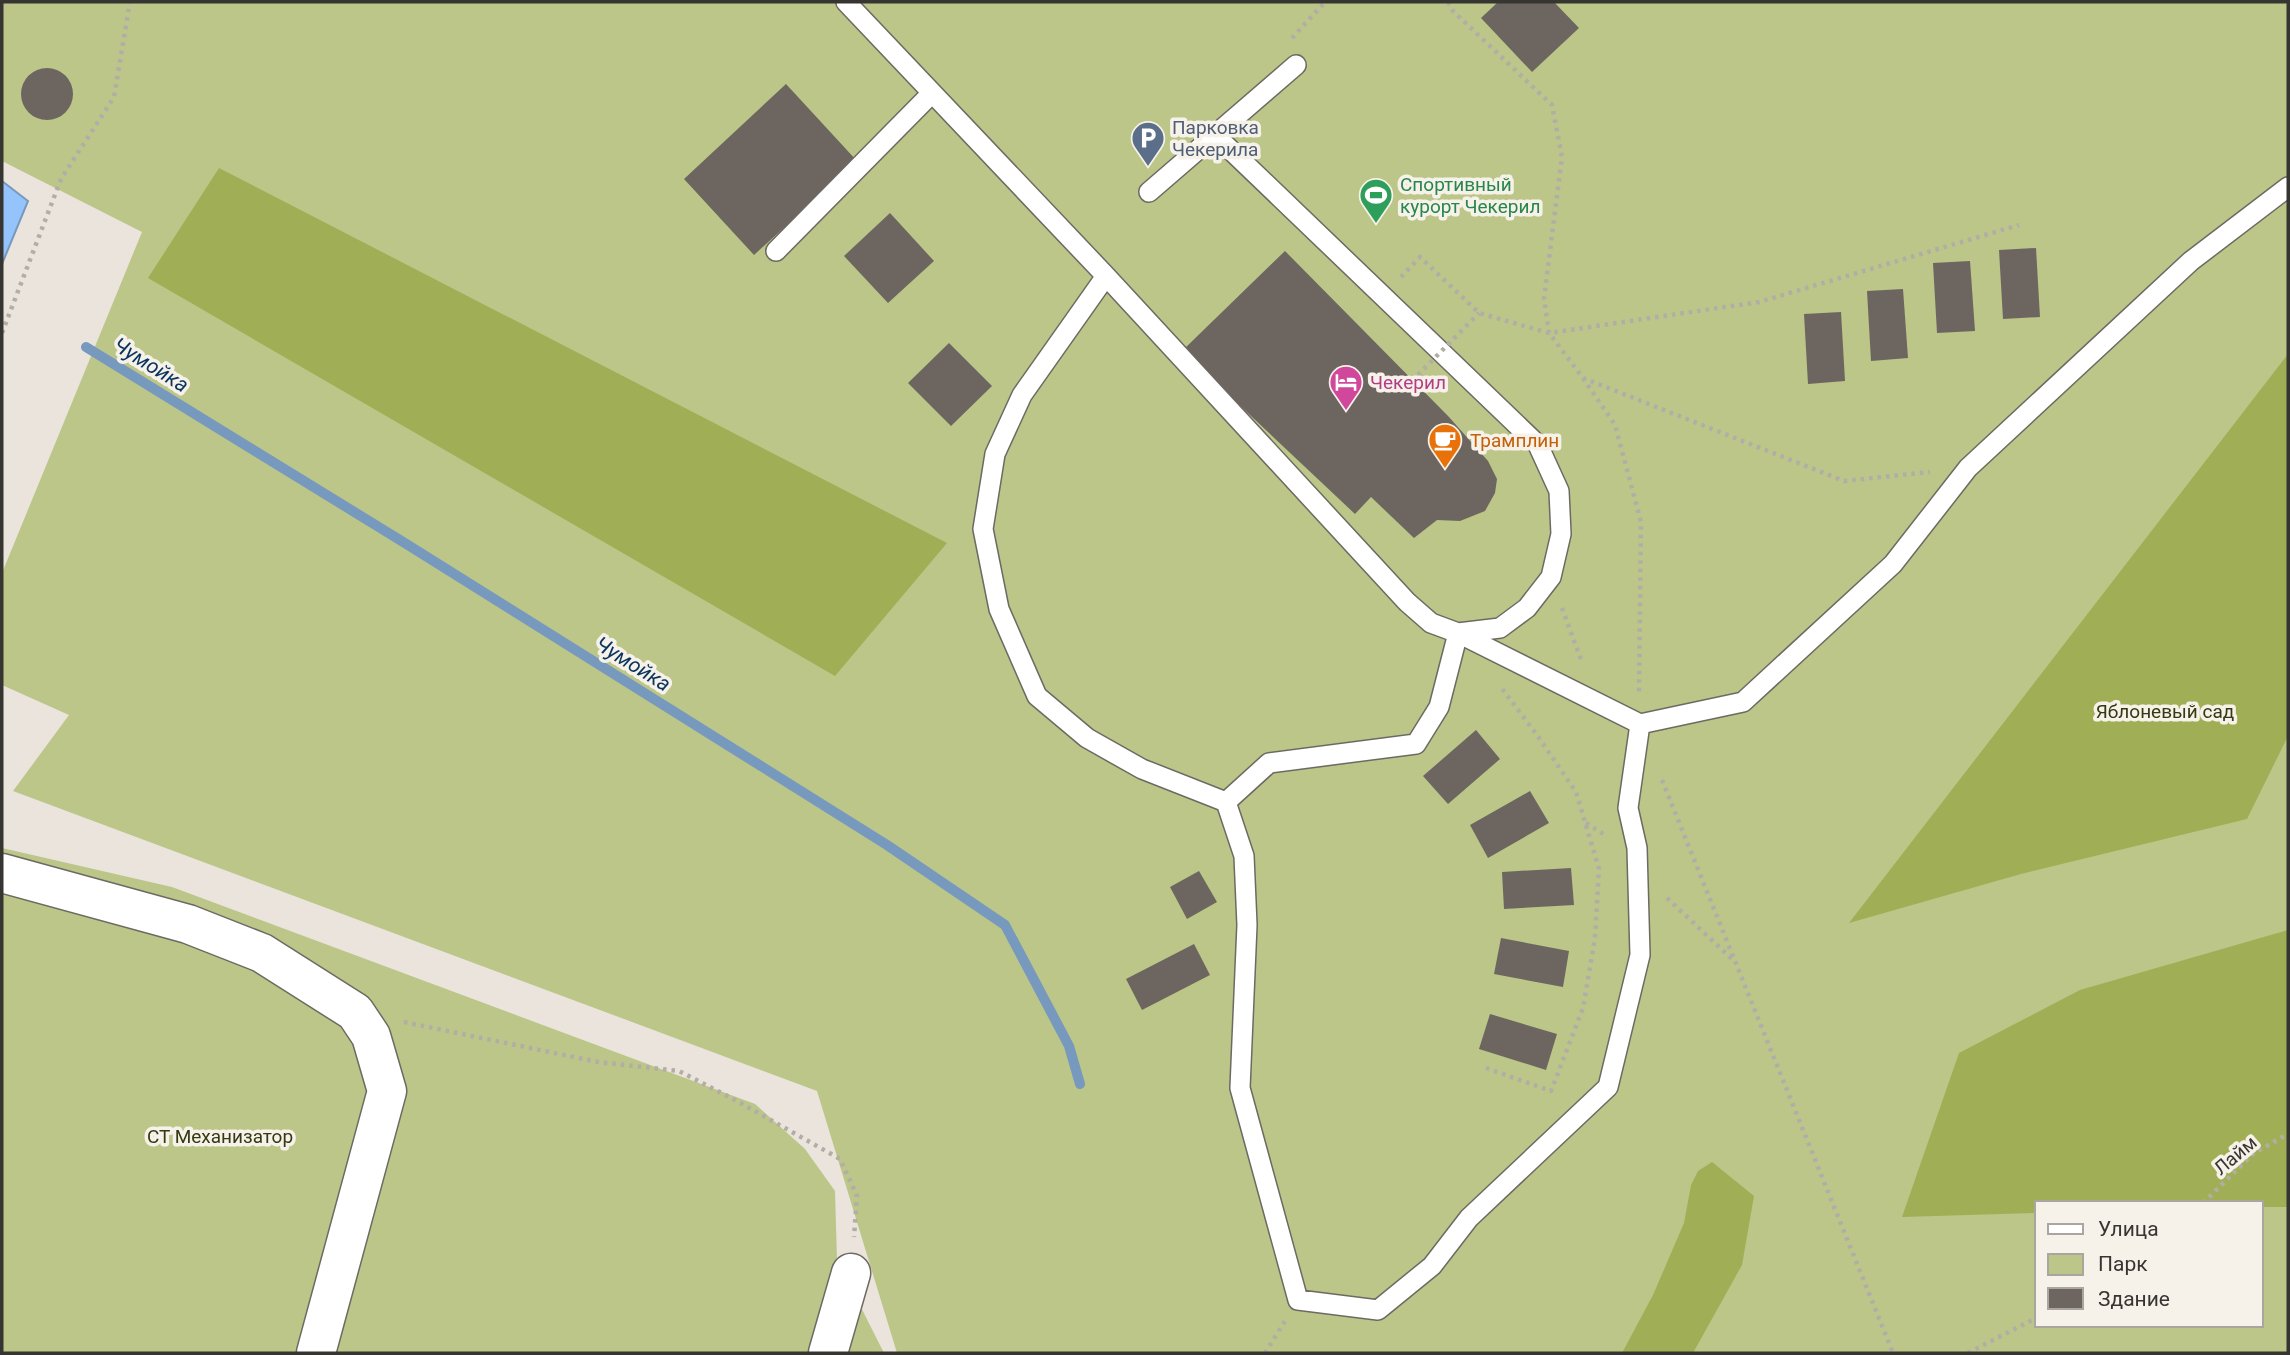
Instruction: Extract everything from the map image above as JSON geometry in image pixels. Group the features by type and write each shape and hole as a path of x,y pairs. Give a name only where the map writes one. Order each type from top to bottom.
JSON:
{"street":[{"path":"2,873 188,924 262,953 355,1012 371,1036 387,1091 316,1353"},
{"path":"828,1353 851,1273"}],"lane":[{"path":"846,2 1106,276 1407,602 1431,623 1458,633 1640,724 1743,702 1893,564 1968,468 2191,261 2288,187"},
{"path":"1149,192 1296,65"},
{"path":"776,251 932,93"},
{"path":"1215,135 1538,445 1559,491 1561,534 1551,577 1527,608 1500,628 1458,633"},
{"path":"1106,276 1022,395 995,454 983,529 999,609 1037,696 1087,738 1142,769 1226,802"},
{"path":"1226,802 1269,763 1416,744 1439,707 1458,633"},
{"path":"1226,802 1244,856 1247,925 1240,1088 1298,1300 1378,1310 1432,1266 1469,1218 1608,1087 1640,955 1637,848 1628,808 1640,724"}],"path":[{"path":"2,333 61,179 114,97 130,2"},
{"path":"1291,40 1325,2"},
{"path":"1448,2 1453,11 1552,105 1562,157 1544,298 1549,333 1615,425 1641,522 1640,724 1893,1353"},
{"path":"1420,257 1479,313 1549,333 1759,302 2019,225"},
{"path":"1412,381 1479,313"},
{"path":"1583,378 1844,481 1968,468"},
{"path":"1551,577 1584,667"},
{"path":"1486,1068 1551,1091 1583,1008 1595,938 1600,869 1576,792 1498,684"},
{"path":"355,1012 598,1062 679,1072 737,1101 840,1159 857,1196 851,1273"},
{"name":"Лайм","path":"2205,1201 2254,1153 2288,1134"},
{"path":"1265,1353 1298,1300"},
{"path":"1968,1353 2035,1319"}],"green space":[{"name":"Спортивный курорт Чекерил","path":"2,2 2288,2 2288,1353 897,1353 817,1091 13,791 69,715 2,685 2,573 142,232 2,161"},
{"path":"219,168 947,543 835,676 148,278"},
{"name":"Яблоневый сад","path":"2288,354 2288,736 2247,819 2021,874 1849,923"},
{"name":"СТ Механизатор","path":"2,848 172,887 755,1104 805,1149 835,1191 837,1260 884,1353 2,1353"},
{"path":"2288,930 2288,1207 2262,1207 2262,1201 2035,1201 2035,1213 1902,1217 1959,1053 2080,990"},
{"path":"1712,1162 1754,1196 1742,1265 1693,1353 1622,1353 1653,1295 1684,1223 1691,1185 1698,1171"}],"water":[{"path":"2,181 28,201 2,264"}],"building":[{"path":"1498,2 1554,2 1579,28 1532,72 1481,18"},
{"path":"47,68 66,75 73,94 66,113 47,120 28,113 21,94 28,75"},
{"path":"786,84 857,161 754,255 684,179"},
{"path":"890,213 934,261 888,303 844,256"},
{"path":"2036,248 2040,317 2003,319 1999,250"},
{"name":"Чекерил","path":"1285,251 1449,417 1488,461 1497,479 1495,493 1485,511 1460,521 1437,520 1414,538 1371,497 1355,514 1182,351"},
{"path":"1970,261 1975,331 1937,333 1933,263"},
{"path":"1903,289 1908,358 1871,361 1867,291"},
{"path":"1841,312 1845,381 1808,384 1804,314"},
{"path":"949,343 992,386 951,426 908,383"},
{"path":"1476,730 1500,759 1448,804 1423,776"},
{"path":"1530,791 1549,823 1488,858 1470,825"},
{"path":"1571,868 1574,905 1504,909 1502,872"},
{"path":"1199,871 1217,902 1187,919 1170,887"},
{"path":"1501,938 1569,951 1563,987 1494,974"},
{"path":"1194,944 1210,975 1142,1010 1126,979"},
{"path":"1490,1014 1557,1034 1546,1070 1479,1049"}],"waterway":[{"name":"Чумойка","path":"86,347 887,845 1005,925 1069,1046 1080,1084"}],"place":[{"name":"Парковка Чекерила","path":"1148,168"},
{"name":"Спортивный курорт Чекерил","path":"1376,225"},
{"name":"Чекерил","path":"1346,412"},
{"name":"Трамплин","path":"1445,470"}]}
